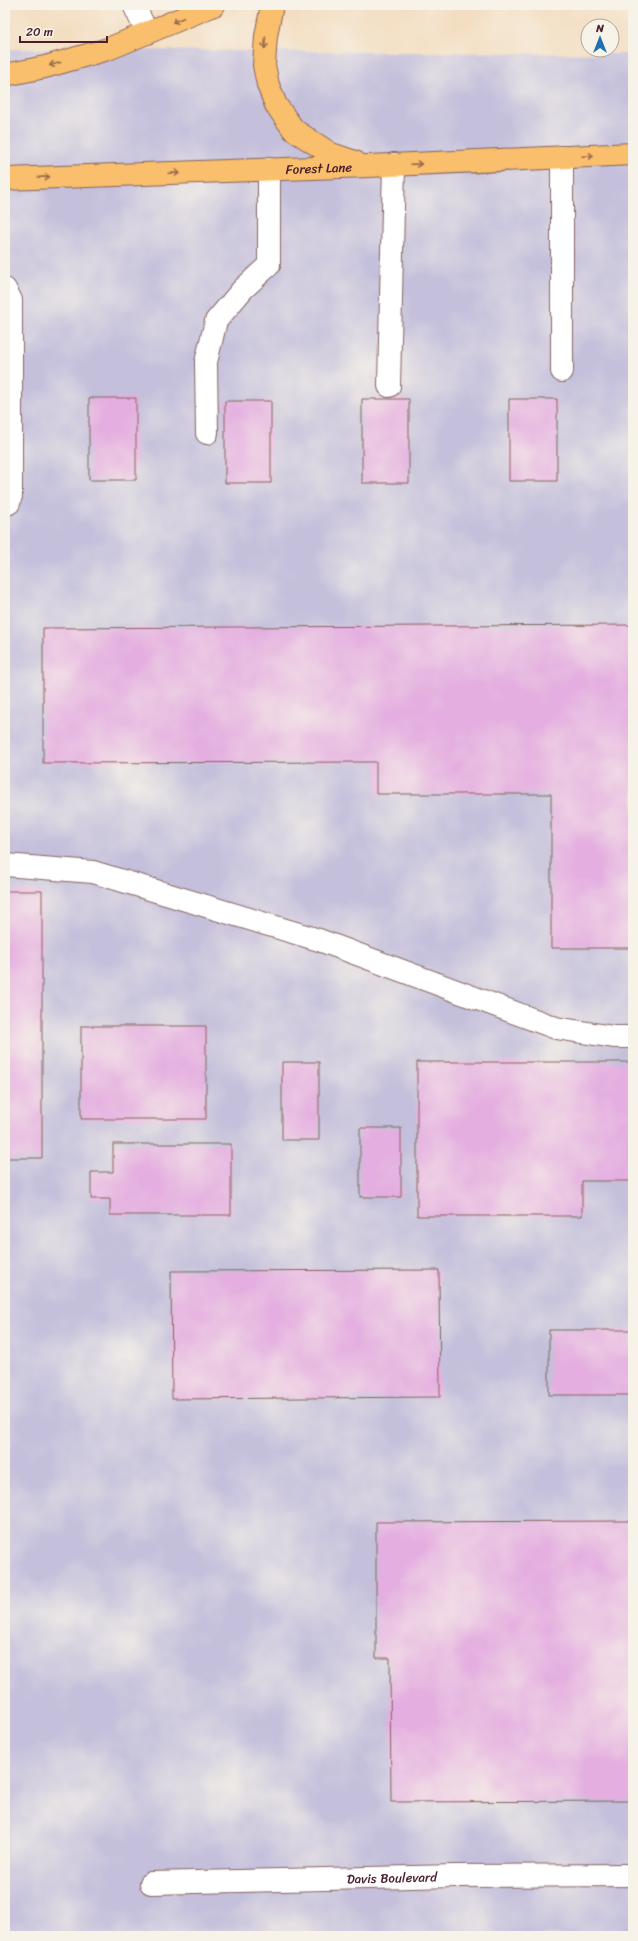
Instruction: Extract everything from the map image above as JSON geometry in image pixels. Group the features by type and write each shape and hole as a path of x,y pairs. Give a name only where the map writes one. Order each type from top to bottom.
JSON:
{"main road":[{"path":"5,75 45,67 108,49 214,5"},
{"path":"272,5 266,36 264,65 268,85 276,105 294,130 331,154 369,166"},
{"name":"Forest Lane","path":"5,179 369,166 633,154"}],"street":[{"path":"134,5 147,33"},
{"path":"562,157 562,371"},
{"path":"389,386 394,164"},
{"path":"207,432 206,362 216,321 243,289 269,265 269,169"},
{"path":"5,289 11,300 11,496 9,503 5,505"},
{"path":"5,865 93,872 319,940 556,1028 614,1037 633,1037"},
{"name":"Davis Boulevard","path":"151,1883 455,1876 633,1875"}],"shaded area":[{"path":"5,49 580,54 580,58 620,58 620,54 633,54 633,1936 5,1936"}],"building":[{"path":"89,398 136,398 136,480 89,480"},
{"path":"362,399 409,399 409,483 362,483"},
{"path":"509,399 557,399 557,481 509,481"},
{"path":"225,401 271,401 271,483 225,483"},
{"path":"633,625 633,948 551,948 551,794 376,794 376,762 43,763 43,628"},
{"path":"5,891 42,891 42,1158 5,1158"},
{"path":"81,1026 206,1026 206,1119 81,1119"},
{"path":"282,1062 319,1062 319,1140 282,1140"},
{"path":"417,1062 633,1062 633,1181 582,1181 582,1216 417,1216"},
{"path":"360,1128 401,1128 401,1197 360,1197"},
{"path":"113,1144 231,1144 231,1215 110,1215 110,1199 91,1199 91,1172 113,1172"},
{"path":"439,1270 440,1397 172,1399 171,1271"},
{"path":"549,1330 633,1330 633,1395 549,1395"},
{"path":"633,1521 633,1801 391,1802 390,1658 376,1658 376,1522"}]}
